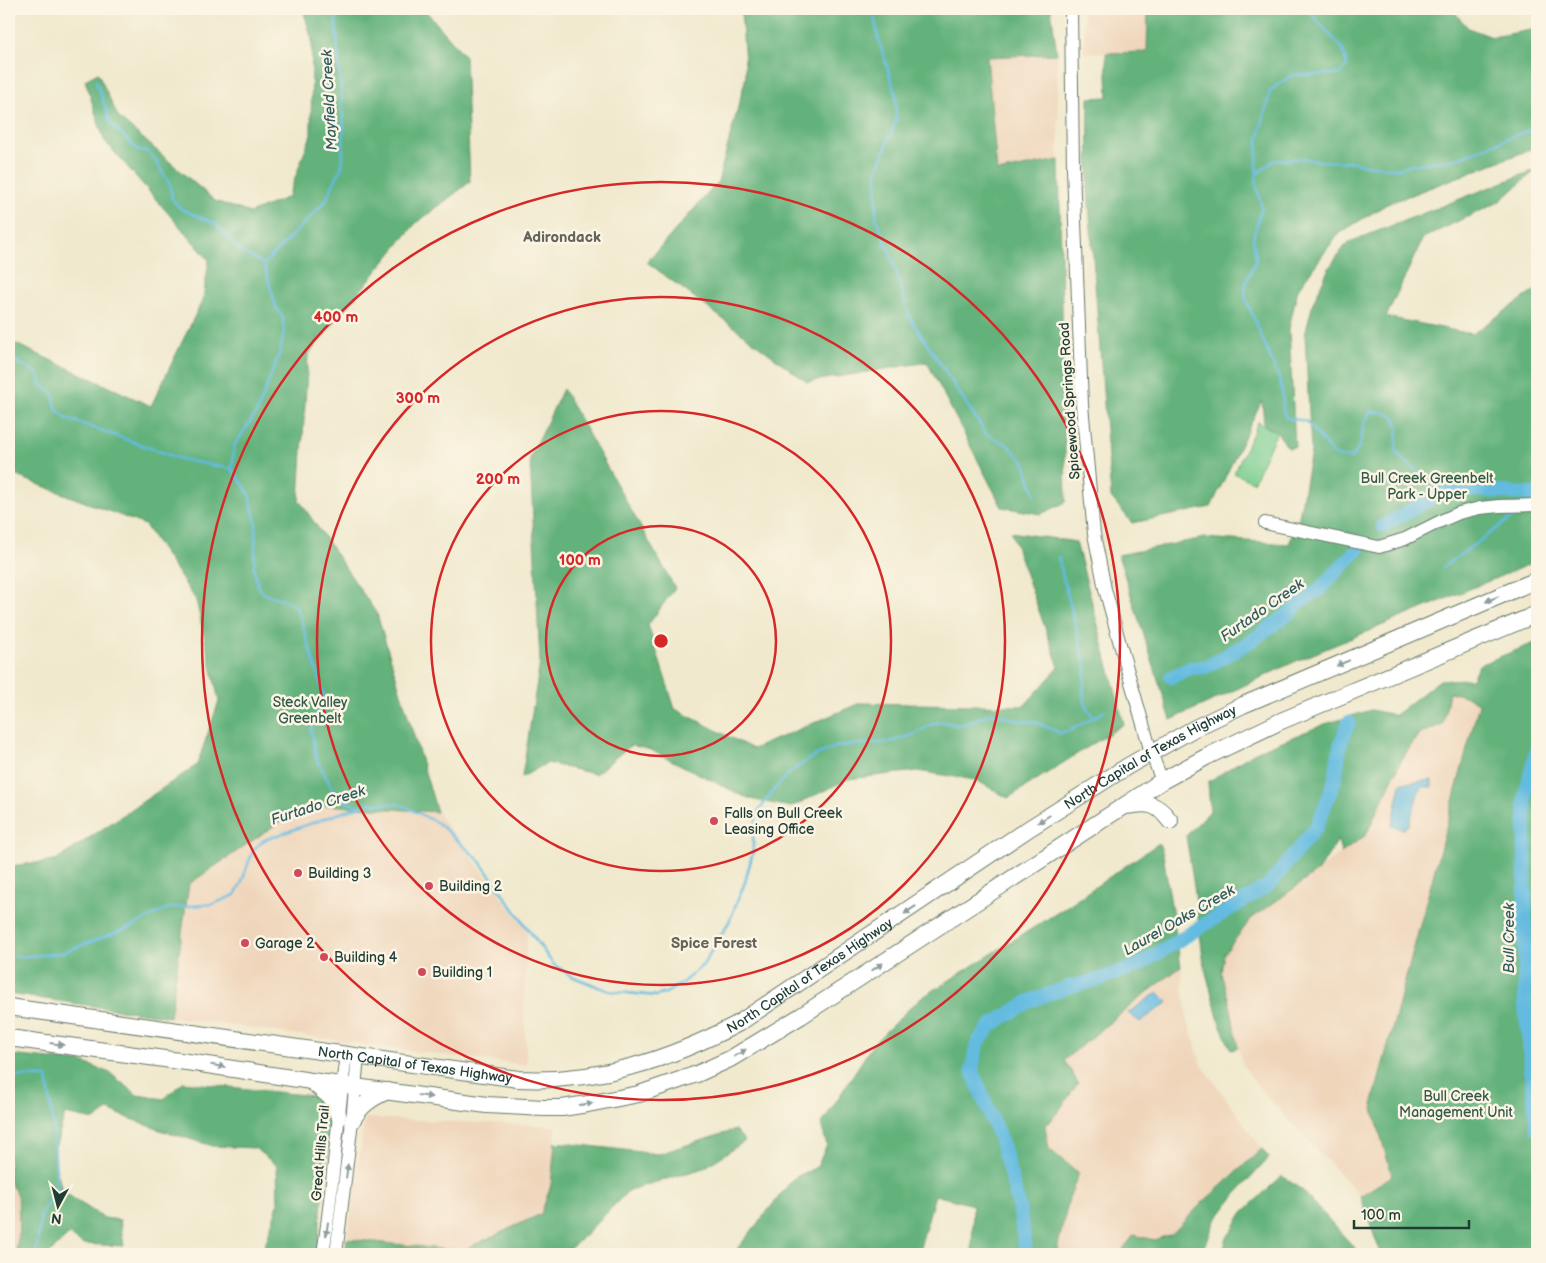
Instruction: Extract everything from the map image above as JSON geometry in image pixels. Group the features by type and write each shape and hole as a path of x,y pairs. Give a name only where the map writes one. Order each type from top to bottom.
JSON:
{"highway":[{"name":"North Capital of Texas Highway","path":"9,1007 518,1079 546,1081 577,1078 643,1064 670,1056 707,1040 739,1023 1025,831 1151,752 1243,705 1537,580"},
{"name":"North Capital of Texas Highway","path":"9,1038 184,1061 311,1081 487,1105 562,1108 639,1094 697,1074 730,1059 801,1016 1162,781 1281,721 1537,614"},
{"path":"1122,807 1148,804 1163,811 1170,821"},
{"path":"311,1081 331,1098 345,1118 356,1114 363,1105 387,1090"}],"main road":[{"name":"Spicewood Springs Road","path":"1071,9 1073,169 1082,405 1094,534 1105,589 1151,752 1162,781"},
{"path":"1265,523 1379,546 1405,539 1459,513 1499,506 1537,505"},
{"name":"Great Hills Trail","path":"336,1254 336,1205 352,1056"},
{"name":"Great Hills Trail","path":"323,1254 336,1205"}],"shaded area":[{"path":"1084,9 1148,9 1147,52 1084,53"},
{"path":"1057,54 1059,160 997,172 987,57"},
{"path":"1449,692 1468,697 1479,703 1372,1105 1392,1176 1360,1196 1258,1087 1242,1063 1231,1009 1221,973 1224,954 1251,919 1366,835 1402,759 1418,735 1443,724"},
{"path":"306,804 437,812 527,930 524,1010 527,1065 170,1017 189,884"},
{"path":"1181,967 1187,1018 1201,1063 1262,1149 1202,1203 1172,1234 1154,1240 1134,1235 1119,1254 1056,1254 1069,1198 1079,1173 1049,1149 1045,1126 1058,1112 1078,1083 1064,1060"},
{"path":"365,1118 556,1126 551,1185 541,1214 461,1251 347,1239"},
{"path":"9,1182 17,1195 19,1228 15,1254 9,1254"}],"green space":[{"name":"Steck Valley Greenbelt","path":"303,9 424,9 465,56 470,182 415,224 308,355 299,500 377,614 437,812 306,804 189,884 170,1017 9,994 9,866 55,861 197,765 219,701 196,600 145,525 9,473 9,341 151,406 203,299 209,260 104,140 85,80 98,73 118,117 215,201 250,213 288,197 311,135 312,40"},
{"path":"741,9 1051,9 1057,54 987,57 997,172 1059,160 1066,502 1041,514 1002,507 927,362 807,382 647,262 718,182 746,77"},
{"path":"1148,9 1452,9 1468,28 1492,37 1537,29 1537,147 1387,204 1338,234 1298,289 1289,328 1295,447 1288,448 1277,432 1267,427 1264,423 1262,400 1211,507 1132,523 1111,497 1088,190 1089,98 1108,97 1106,53 1147,52"},
{"name":"Bull Creek Greenbelt Park - Upper","path":"1537,169 1499,202 1423,238 1386,317 1472,334 1537,289 1537,561 1294,662 1171,720 1118,555 1204,538 1289,544 1299,517 1311,451 1305,335 1313,303 1329,268 1347,243"},
{"path":"563,389 675,588 648,625 675,709 753,749 860,703 1024,706 1059,667 1011,532 1076,542 1124,724 1008,798 976,780 917,771 848,779 791,807 743,796 651,750 631,745 595,774 547,763 522,777 540,662 530,458"},
{"path":"1258,422 1277,432 1253,482 1234,473"},
{"name":"Bull Creek Management Unit","path":"1537,642 1537,1254 1381,1254 1360,1196 1392,1176 1372,1105 1479,704 1468,697 1449,692 1443,724 1418,735 1402,759 1366,835 1341,853 1338,840 1318,871 1251,919 1224,954 1221,973 1231,1009 1238,1048 1231,1050 1219,1021 1204,965 1186,836 1210,811 1208,782 1255,752 1325,724 1371,710 1395,715 1440,680 1472,679 1479,665"},
{"path":"1159,843 1163,854 1181,967 1064,1060 1078,1083 1058,1112 1045,1126 1049,1149 1079,1173 1069,1198 1056,1254 972,1254 973,1205 935,1195 918,1254 733,1254 794,1178 817,1167 827,1145 821,1125 873,1044 918,1000 1060,911"},
{"path":"9,1055 82,1062 110,1073 137,1095 164,1099 183,1082 313,1096 322,1101 331,1111 333,1128 325,1170 317,1254 269,1254 264,1249 278,1204 277,1166 255,1148 213,1146 160,1130 108,1110 94,1120 65,1114 53,1155 62,1191 104,1218 120,1220 124,1246 82,1244 69,1234 49,1254 15,1254 19,1207 16,1193 9,1182"},
{"path":"735,1130 745,1141 704,1168 629,1190 577,1243 562,1254 345,1254 347,1239 461,1251 541,1214 551,1185 555,1142 658,1154"},
{"path":"1262,1149 1269,1158 1235,1195 1214,1222 1203,1254 1119,1254 1134,1235 1154,1240 1172,1234 1202,1203"},
{"path":"1282,1176 1302,1190 1360,1254 1222,1254 1227,1238 1243,1212"}],"water":[{"path":"1432,780 1432,787 1423,787 1418,793 1409,825 1406,825 1405,829 1392,826 1401,783"},
{"path":"1158,992 1168,1002 1140,1022 1128,1013"}],"waterway":[{"name":"Mayfield Creek","path":"335,9 344,129 342,166 325,202 264,264 276,307 283,318 284,331 280,352 257,412 234,446 232,469 249,493 256,523 254,569 258,586 264,594 285,600 296,607 319,678 325,700 323,707 314,717 311,731 317,760 337,798 359,807"},
{"path":"873,9 878,38 896,95 896,121 877,171 876,218 893,261 909,316 986,434 1008,445 1025,463 1035,495"},
{"path":"1307,9 1343,49 1347,66 1340,74 1292,75 1270,92 1258,140 1256,184 1262,207 1253,238 1256,260 1246,282 1245,297 1280,381 1283,410 1286,418 1306,421 1332,453 1340,457 1351,458 1359,446 1364,424 1370,412 1389,414 1395,418 1398,430 1396,451 1401,458 1444,492"},
{"path":"96,81 111,124 138,150 149,152 170,185 172,199 181,209 216,224 240,251 264,264"},
{"path":"1257,174 1273,161 1300,158 1319,161 1355,162 1397,169 1410,165 1456,159 1537,127"},
{"path":"9,357 38,374 42,386 53,393 57,410 66,418 181,459 231,469"},
{"name":"Furtado Creek","path":"1383,526 1453,488 1537,495"},
{"name":"Laurel Oaks Creek","path":"1443,567 1521,511"},
{"name":"Furtado Creek","path":"1171,677 1190,668 1206,667 1251,641 1291,612 1298,603 1320,589 1358,549"},
{"path":"1058,557 1086,667 1083,694 1086,706 1093,717"},
{"name":"Furtado Creek","path":"9,955 20,957 61,953 131,927 168,908 213,904 235,895 253,850 264,840 369,803 400,804 438,823 478,859 553,964 571,976 609,991 656,996 666,993 682,983 703,965 729,922 745,882 753,852 753,835 757,813 789,773 812,757 838,746 890,742 915,734 934,723 945,722 956,725 971,722 988,714 997,714 1021,721 1035,722 1060,733 1071,730 1105,711"},
{"name":"Laurel Oaks Creek","path":"1026,1254 1019,1206 1001,1141 972,1070 977,1044 991,1025 1030,1001 1137,966 1269,885 1317,826 1335,780 1340,745 1349,722"},
{"name":"Bull Creek","path":"1537,749 1525,795 1525,1004 1537,1128"},
{"path":"9,1076 47,1077 53,1122 57,1189 41,1214 36,1254"}],"place":[{"name":"Falls on Bull Creek Leasing Office","path":"714,821"},
{"name":"Building 3","path":"298,873"},
{"name":"Building 2","path":"429,886"},
{"name":"Garage 2","path":"245,943"},
{"name":"Building 4","path":"324,957"},
{"name":"Building 1","path":"422,972"}],"district":[{"name":"Adirondack","path":"562,237"},
{"name":"Spice Forest","path":"714,943"}]}
